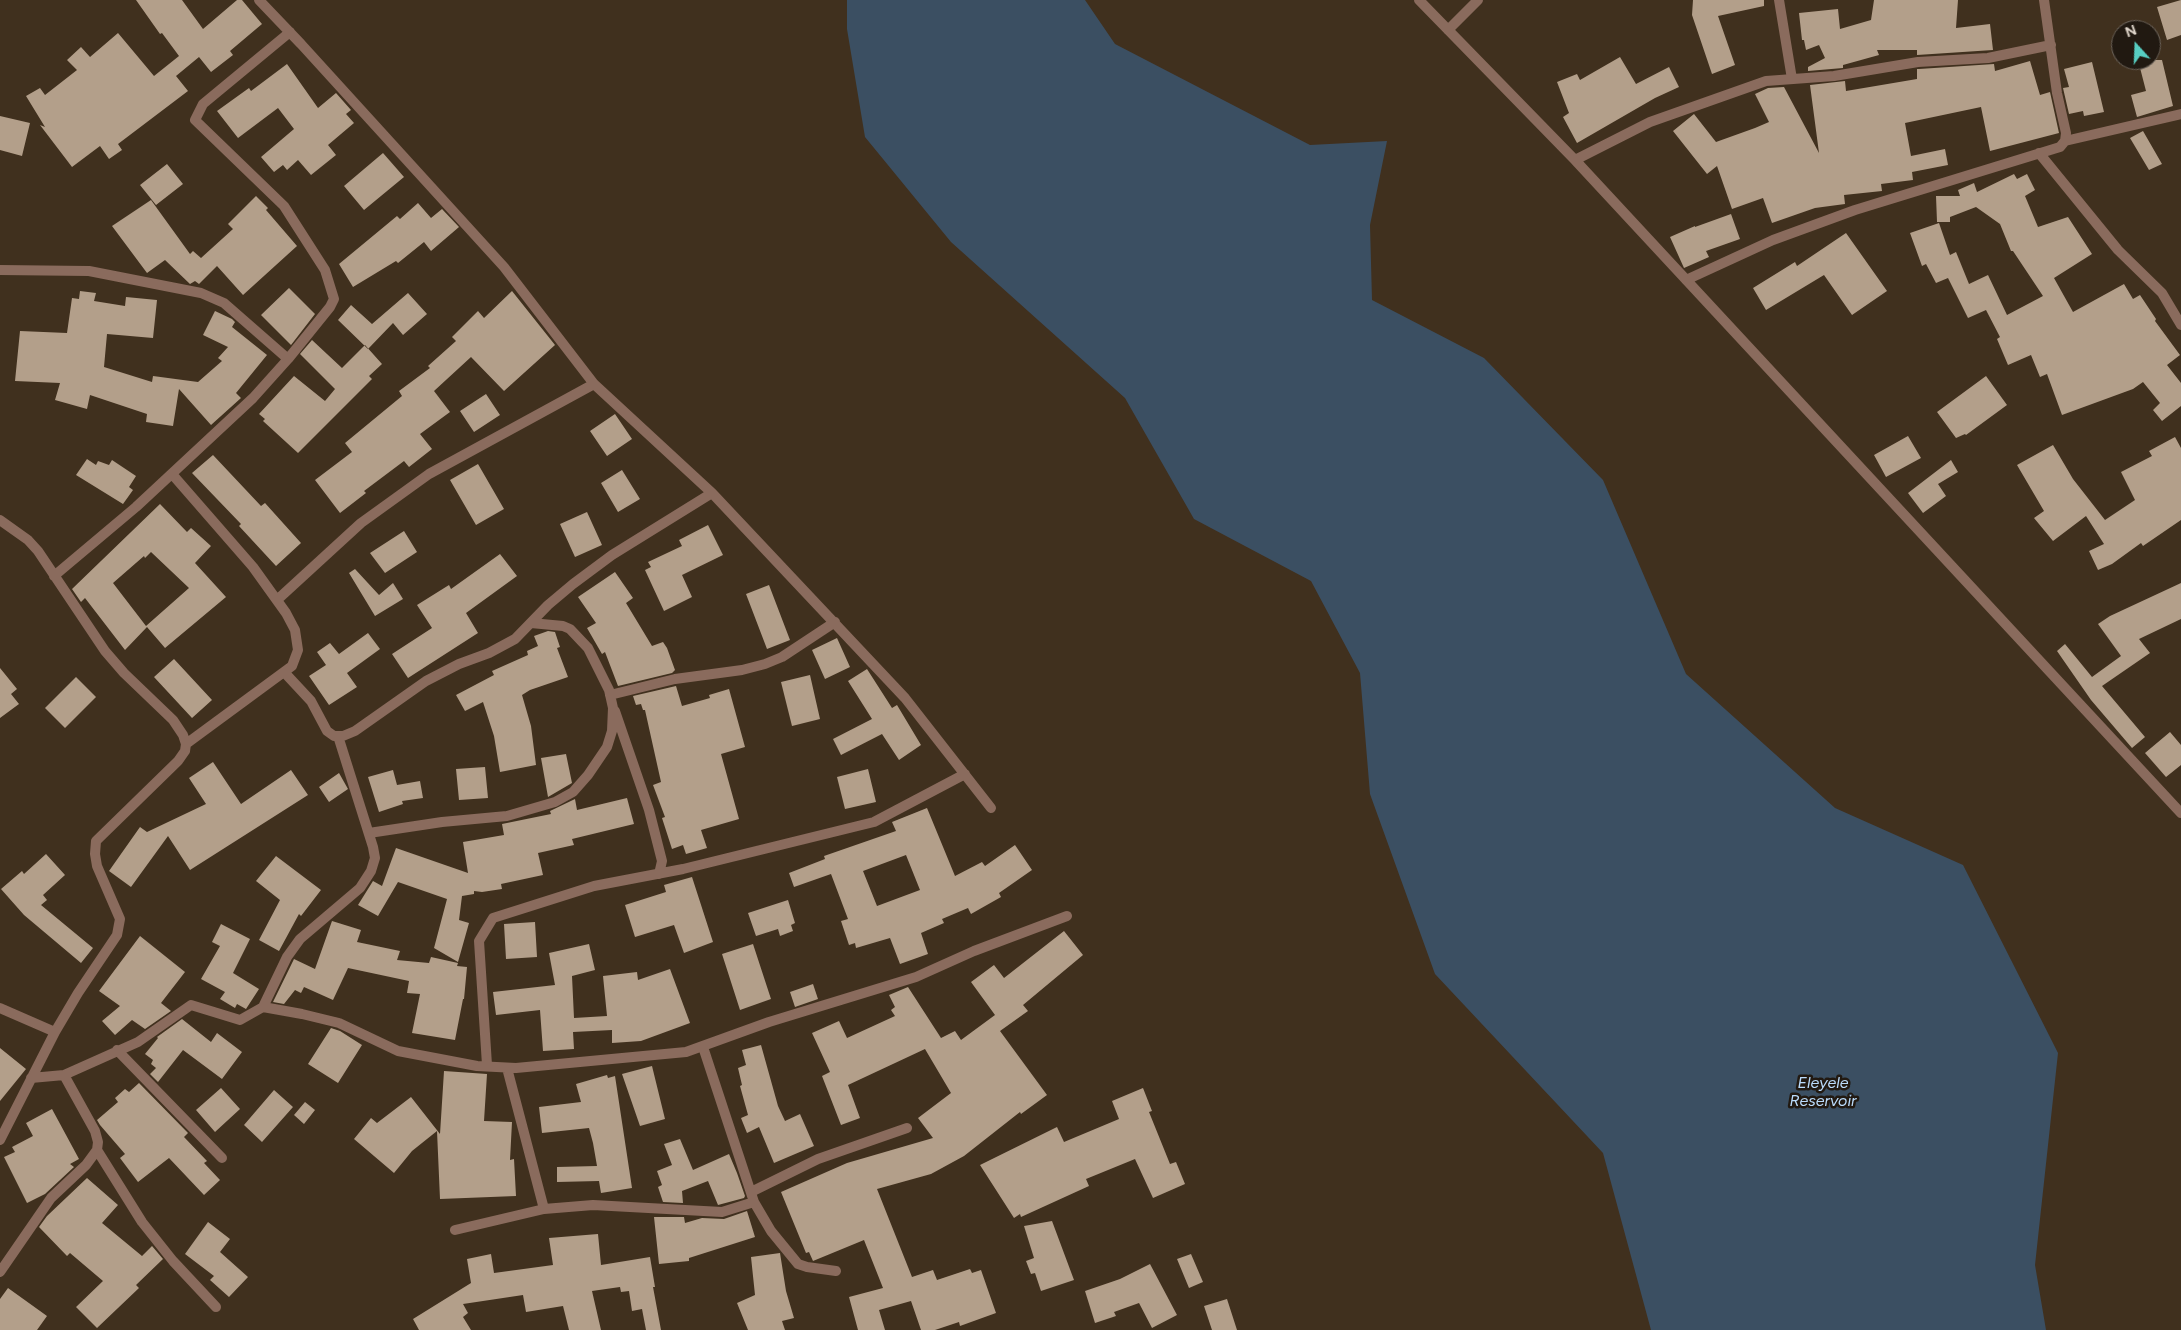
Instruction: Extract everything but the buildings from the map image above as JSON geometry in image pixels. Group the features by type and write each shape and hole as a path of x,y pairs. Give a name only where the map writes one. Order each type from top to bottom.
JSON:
{"street":[{"path":"259,0 504,267 594,384 712,493 905,698 991,808"},
{"path":"1419,0 1575,160 2181,813"},
{"path":"1448,30 1478,0"},
{"path":"1779,0 1792,79"},
{"path":"2044,0 2065,141"},
{"path":"54,576 136,507 253,398 288,359 330,307 334,299 325,270 284,206 195,120 203,104 290,32"},
{"path":"1575,160 1650,122 1766,82 1834,76 1918,62 1988,58 2051,45"},
{"path":"1686,280 1773,240 1856,210 2060,147 2065,141 2181,114"},
{"path":"2040,153 2118,250 2162,294 2181,325"},
{"path":"0,270 89,271 200,293 224,303 288,359"},
{"path":"277,600 361,524 429,474 594,384"},
{"path":"172,474 253,566 295,630 298,650 292,666 186,744"},
{"path":"284,672 311,701 328,731 334,736 355,731 426,681 459,664 489,654 515,639 554,600 612,555 712,493"},
{"path":"0,520 28,540 105,650 124,673 173,720 183,735 186,744 185,752 178,761 96,840 94,854 97,866 120,919 117,936 78,993 55,1032 0,1140"},
{"path":"610,695 668,680 742,670 765,664 782,657 835,622"},
{"path":"531,623 563,626 570,629 588,648 610,695 649,810 662,861 659,874"},
{"path":"369,834 442,822 506,816 555,802 573,792 608,747 612,731 613,708"},
{"path":"31,1078 64,1075 116,1050 138,1042 192,1005 240,1020 264,1007 287,958 300,939 360,888 371,870 375,858 338,736"},
{"path":"487,1066 479,941 493,918 594,886 659,874 783,846 874,822 965,774"},
{"path":"264,1007 339,1023 398,1051 477,1066 508,1068 686,1052 769,1022 916,977 974,951 1067,916"},
{"path":"0,1008 55,1032"},
{"path":"703,1047 754,1202 771,1231 798,1264 836,1271"},
{"path":"116,1050 222,1158"},
{"path":"508,1068 544,1209"},
{"path":"0,1272 51,1198 86,1165 97,1150 98,1142 95,1131 64,1075"},
{"path":"751,1192 818,1160 907,1128"},
{"path":"97,1150 142,1222 173,1261 216,1307"},
{"path":"455,1230 544,1209 593,1205 722,1212 754,1202"}],"water":[{"name":"Eleyele Reservoir","path":"847,0 1085,0 1115,44 1310,145 1387,141 1370,225 1372,300 1484,358 1603,480 1686,674 1835,808 1963,865 2058,1053 2035,1265 2046,1330 1651,1330 1603,1153 1435,974 1370,794 1360,673 1311,581 1194,519 1125,398 951,242 865,137 847,29"}]}
